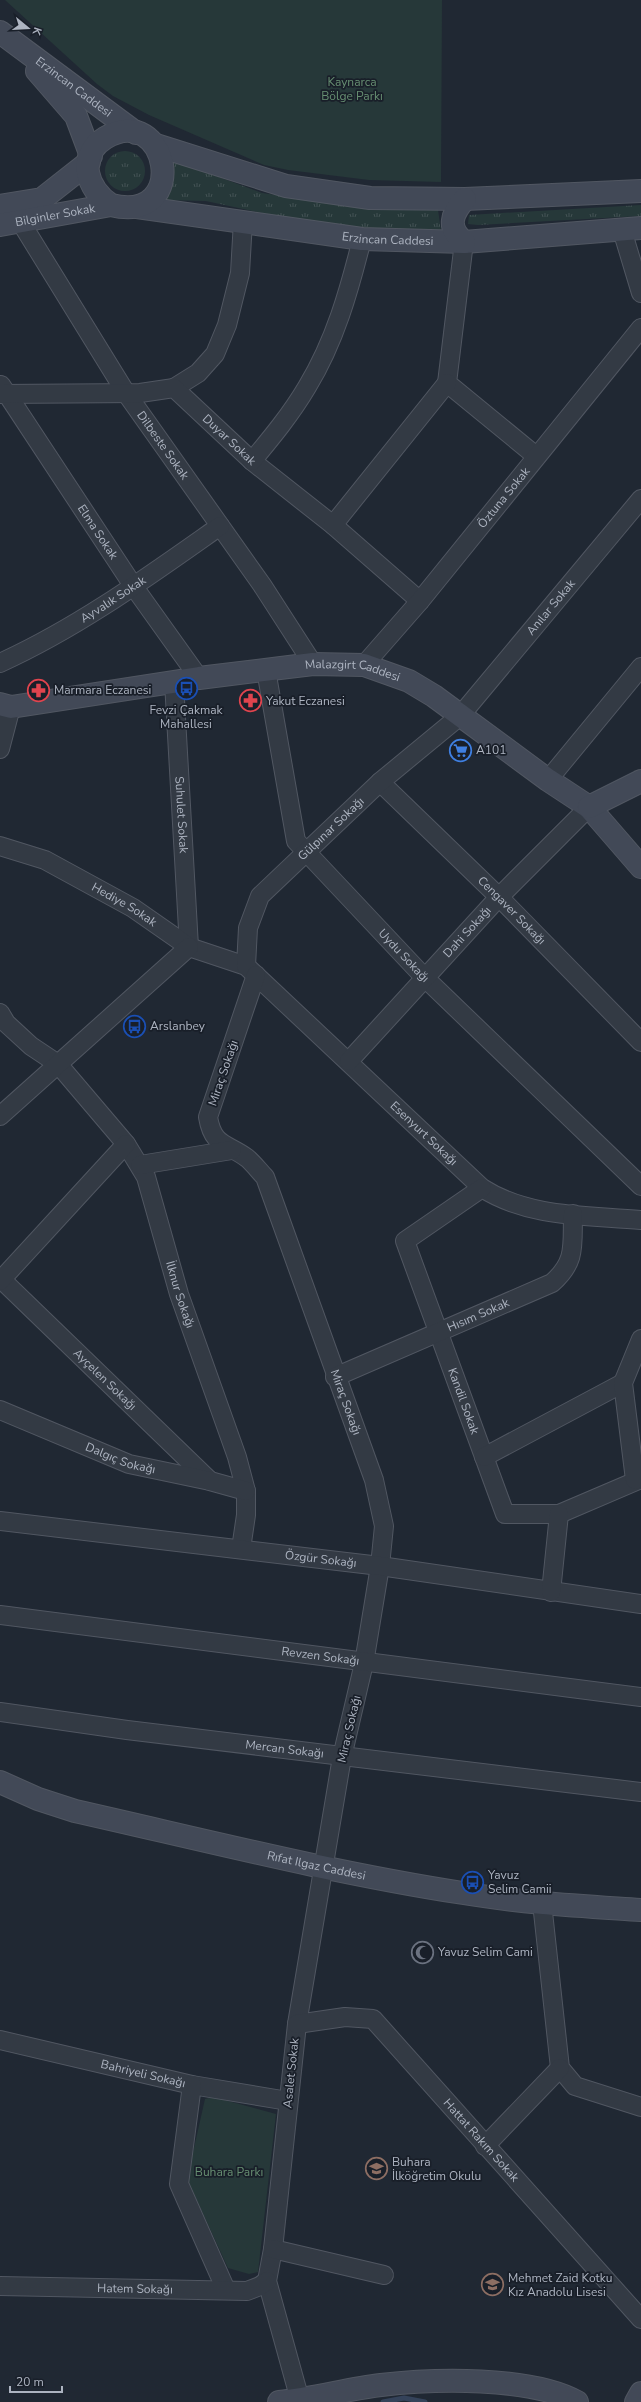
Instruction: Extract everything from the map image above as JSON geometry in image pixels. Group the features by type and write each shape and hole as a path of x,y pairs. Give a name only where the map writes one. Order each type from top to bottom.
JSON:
{"street":[{"name":"Erzincan Caddesi","path":"6,37 136,133 147,138 156,146 286,186 370,198 465,199 641,191"},
{"name":"Erzincan Caddesi","path":"6,37 76,116 90,159"},
{"name":"Erzincan Caddesi","path":"136,133 124,132 112,134 102,140 90,159 88,175 92,188 100,198 111,205 124,208 137,207 243,221 362,239 464,242 631,229"},
{"path":"137,207 153,196 163,180 164,168 162,156 156,146"},
{"name":"Bilginler Sokak","path":"0,206 42,199 90,159"},
{"path":"333,525 447,382 464,242 453,230 452,222 453,214 465,199"},
{"name":"Bilginler Sokak","path":"10,223 111,205"},
{"path":"2,390 126,393 174,388 198,373 215,354 227,325 240,273 243,221"},
{"name":"Dilbeste Sokak","path":"10,223 314,664"},
{"path":"631,229 641,294"},
{"path":"252,461 282,424 307,388 327,351 347,300 362,239"},
{"name":"Öztuna Sokak","path":"364,665 420,601 641,328"},
{"path":"447,382 536,456"},
{"name":"Duyar Sokak","path":"174,388 252,461 333,525 420,601"},
{"name":"Elma Sokak","path":"2,390 134,587 199,678"},
{"name":"Anılar Sokak","path":"460,716 641,500"},
{"name":"Ayvalık Sokak","path":"0,663 40,645 134,587 220,526"},
{"name":"Malazgirt Caddesi","path":"6,706 199,678 314,664 364,665 409,681 548,780 590,807 641,867"},
{"path":"548,780 641,667"},
{"name":"Uydu Sokağı","path":"266,670 296,841 424,977 641,1186"},
{"name":"Suhulet Sokak","path":"174,682 189,947"},
{"path":"0,749 6,706"},
{"name":"Gülpınar Sokağı","path":"251,971 248,928 260,896 380,782 460,716"},
{"path":"590,807 641,781"},
{"name":"Cengaver Sokağı","path":"380,782 499,897 641,1042"},
{"name":"Dahi Sokağı","path":"349,1061 424,977 499,897 590,807"},
{"name":"Hediye Sokak","path":"0,846 44,860 75,875 133,908 189,947 251,971"},
{"path":"0,1116 189,947"},
{"name":"Esenyurt Sokağı","path":"251,971 349,1061 482,1188 499,1198 523,1207 573,1214 641,1220"},
{"name":"Miraç Sokağı","path":"251,971 208,1117 214,1137 246,1158 265,1177 335,1377 374,1480 384,1526 380,1566 364,1663 342,1757 323,1866"},
{"name":"İlknur Sokağı","path":"2,1020 44,1056 58,1064 126,1144 146,1177 179,1294 237,1457 246,1491 246,1515 241,1549"},
{"path":"0,1279 126,1144"},
{"path":"140,1165 232,1150"},
{"name":"Kandil Sokak","path":"482,1188 405,1241 440,1333 505,1514 558,1514 638,1479"},
{"name":"Hısım Sokak","path":"335,1377 440,1333 552,1283 565,1272 571,1260 573,1214"},
{"name":"Ayçelen Sokağı","path":"0,1279 210,1481"},
{"path":"638,1479 623,1383 641,1339"},
{"path":"484,1457 623,1383"},
{"name":"Dalgıç Sokağı","path":"0,1410 129,1464 210,1481 246,1491"},
{"path":"551,1592 558,1514"},
{"name":"Özgür Sokağı","path":"0,1521 380,1566 641,1604"},
{"name":"Revzen Sokağı","path":"0,1615 641,1698"},
{"name":"Mercan Sokağı","path":"0,1712 127,1730 342,1757 641,1792"},
{"name":"Rıfat Ilgaz Caddesi","path":"0,1782 38,1799 76,1811 323,1866 462,1893 542,1903 641,1910"},
{"name":"Asalet Sokak","path":"267,2281 273,2249 297,2024 323,1866"},
{"path":"542,1903 560,2068 575,2086 641,2107"},
{"name":"Hattat Rakım Sokak","path":"297,2024 355,2017 373,2019 641,2319"},
{"name":"Bahriyeli Sokağı","path":"0,2040 192,2085 288,2101"},
{"path":"485,2146 560,2068"},
{"path":"192,2085 179,2184 226,2290"},
{"path":"273,2249 384,2275"},
{"path":"267,2281 300,2400"},
{"name":"Hatem Sokağı","path":"0,2286 247,2291 260,2286 267,2281"},
{"path":"279,2402 300,2400 382,2385 475,2383 527,2387 577,2402"},
{"path":"636,2402 641,2393"}],"green space":[{"name":"Kaynarca Bölge Parkı","path":"5,0 442,0 441,182 369,180 288,170 264,165 149,115 113,96 97,84"},
{"path":"129,151 136,154 142,160 145,171 144,179 136,188 129,191 121,191 114,188 106,179 105,167 108,160 117,152"},
{"path":"170,159 262,193 360,207 438,210 441,231 394,232 300,221 206,201 162,200 172,175"},
{"path":"641,205 641,216 478,225 468,224 469,215"},
{"name":"Buhara Parkı","path":"213,2097 276,2114 258,2272 249,2274 228,2268 187,2179 205,2099"}],"waterway":[{"path":"383,2402 404,2398 425,2402"}],"place":[{"name":"Fevzi Çakmak Mahallesi","path":"186,689"},
{"name":"Marmara Eczanesi","path":"38,690"},
{"name":"Yakut Eczanesi","path":"251,701"},
{"name":"A101","path":"461,750"},
{"name":"Arslanbey","path":"134,1026"},
{"name":"Yavuz Selim Camii","path":"473,1882"},
{"name":"Yavuz Selim Cami","path":"423,1952"},
{"name":"Buhara İlköğretim Okulu","path":"376,2169"},
{"name":"Mehmet Zaid Kotku Kız Anadolu Lisesi","path":"493,2285"}]}
